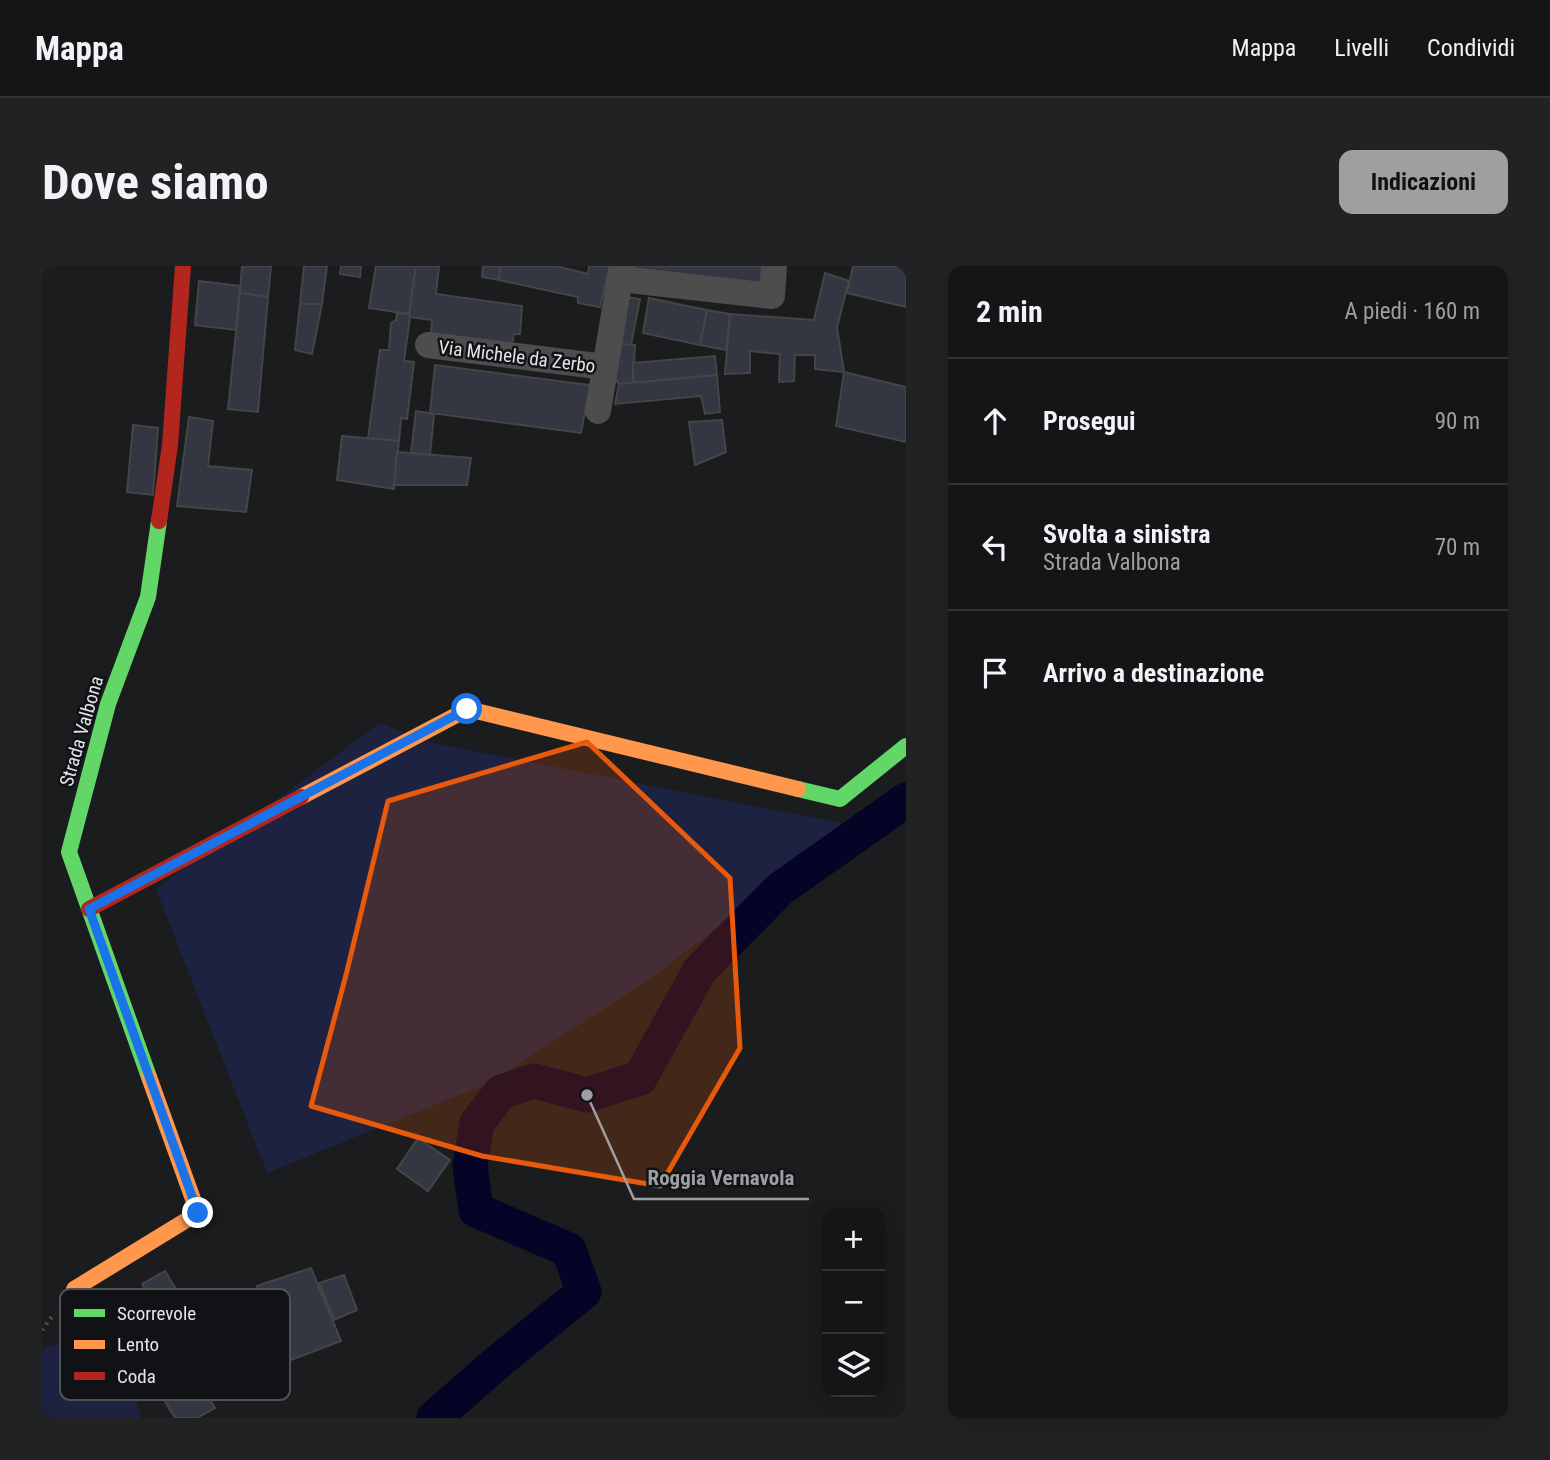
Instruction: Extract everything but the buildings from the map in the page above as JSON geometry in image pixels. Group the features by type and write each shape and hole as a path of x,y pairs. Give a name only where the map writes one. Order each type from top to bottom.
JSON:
{"street":[{"name":"Strada Valbona","path":"74,1289 198,1213 69,852 108,704 148,597 170,445 183,266"},
{"path":"621,272 772,296 774,266"},
{"name":"Via Michele da Zerbo","path":"598,411 621,272"},
{"name":"Via Michele da Zerbo","path":"428,345 605,367"},
{"path":"89,909 467,709 840,799 906,746"}],"highlighted area":[{"path":"587,742 730,878 740,1048 660,1186 482,1156 311,1106 388,801"}],"shaded area":[{"path":"380,723 428,742 851,825 653,977 491,1082 267,1173 156,889"},
{"path":"60,1343 60,1400 137,1400 141,1418 42,1418 42,1349"}],"waterway":[{"path":"434,1418 584,1292 569,1250 476,1210 470,1166 477,1123 501,1092 534,1081 587,1095 640,1078 700,970 780,889 906,800"}],"traffic: fast":[{"path":"149,1077 69,852 108,704 148,597 159,521"},
{"path":"798,789 840,799 906,746"}],"traffic: slow":[{"path":"301,797 468,709 798,789"},
{"path":"74,1289 198,1213 149,1077"}],"traffic: jam":[{"path":"159,521 170,445 183,266"},
{"path":"89,909 301,797"}],"place":[{"name":"Roggia Vernavola","path":"587,1095"}],"route":[{"path":"198,1213 89,909 467,709"}]}
